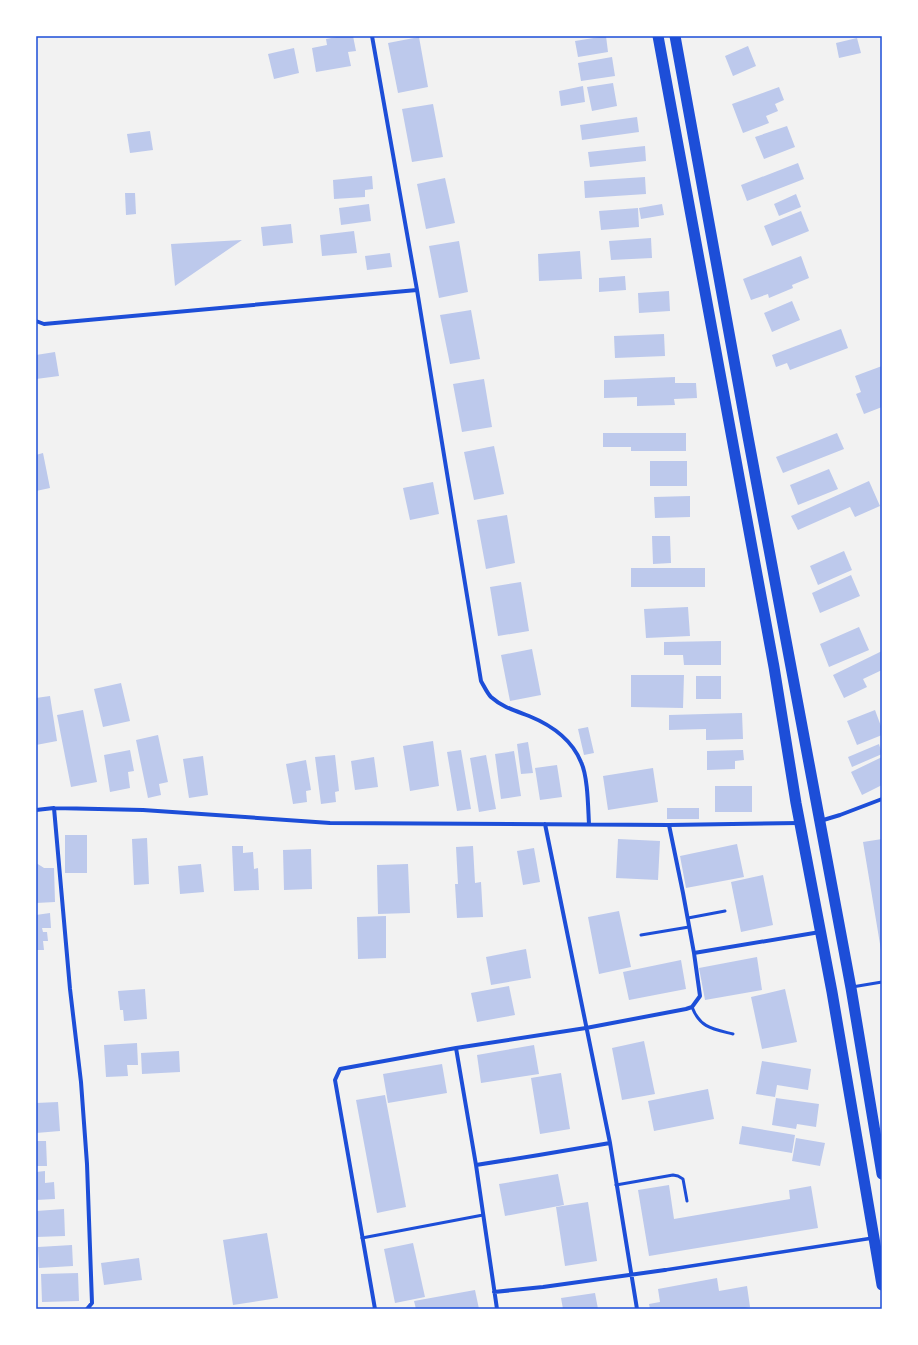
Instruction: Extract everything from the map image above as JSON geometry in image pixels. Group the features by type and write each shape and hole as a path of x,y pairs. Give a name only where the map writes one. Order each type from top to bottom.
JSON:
{"highway":[{"path":"658,36 774,667 799,822 832,992 882,1284"},
{"path":"675,36 749,445 851,988 882,1174"}],"street":[{"path":"372,36 417,290 481,681 490,697 506,708 531,717 552,727 569,743 581,763 586,788 589,824"},
{"path":"36,321 44,324 417,290"},
{"path":"820,821 882,799"},
{"path":"36,810 54,808 144,810 330,823 669,825 799,822"},
{"path":"54,808 70,989 81,1082 92,1304 87,1309"},
{"path":"545,824 610,1143 637,1309"},
{"path":"375,1309 335,1080 340,1069 456,1048 586,1028 678,1011 692,1007 700,996 688,918 669,825"},
{"path":"694,953 820,932"},
{"path":"456,1048 476,1165 497,1309"},
{"path":"476,1165 539,1156 610,1143"},
{"path":"494,1292 543,1287 665,1270 873,1238"}],"lane":[{"path":"688,918 725,911"},
{"path":"641,935 689,927"},
{"path":"851,988 882,982"},
{"path":"692,1007 696,1018 703,1024 717,1030 734,1034"},
{"path":"616,1185 672,1175 678,1176 683,1179 686,1201"},
{"path":"362,1238 483,1215"}],"building":[{"path":"342,36 353,36 356,51 348,52 351,66 316,72 312,48 327,45 326,39"},
{"path":"606,36 608,52 578,57 575,41"},
{"path":"419,37 428,87 398,93 388,43"},
{"path":"857,38 861,53 839,58 836,43"},
{"path":"748,46 756,66 733,76 725,56"},
{"path":"294,48 299,73 274,79 268,54"},
{"path":"612,57 615,76 581,81 578,63"},
{"path":"613,83 617,106 592,111 587,87"},
{"path":"583,86 585,102 561,106 559,91"},
{"path":"779,87 784,100 775,104 778,111 766,116 769,123 743,133 732,104"},
{"path":"433,104 443,157 412,162 402,109"},
{"path":"637,117 639,132 582,140 580,125"},
{"path":"787,126 795,147 764,159 755,137"},
{"path":"150,131 153,150 130,153 127,134"},
{"path":"645,146 646,161 590,167 588,152"},
{"path":"798,163 804,179 747,201 741,185"},
{"path":"372,176 373,189 365,190 365,197 334,199 333,180"},
{"path":"645,177 646,194 585,198 584,181"},
{"path":"445,178 455,223 426,229 417,184"},
{"path":"125,193 135,193 136,214 126,215"},
{"path":"796,194 801,207 779,216 774,204"},
{"path":"369,204 371,221 341,225 339,208"},
{"path":"662,204 664,215 641,219 639,208"},
{"path":"638,208 639,227 601,230 599,211"},
{"path":"801,211 809,231 772,246 764,226"},
{"path":"291,224 293,243 263,246 261,227"},
{"path":"354,231 357,253 322,256 320,235"},
{"path":"651,238 652,258 611,260 609,241"},
{"path":"242,240 175,286 171,244"},
{"path":"459,241 468,292 439,298 429,246"},
{"path":"580,251 582,279 539,281 538,254"},
{"path":"390,253 392,267 367,270 365,256"},
{"path":"801,256 809,278 792,285 793,288 769,298 768,294 751,300 743,279"},
{"path":"625,276 626,290 599,292 599,278"},
{"path":"669,291 670,311 639,313 638,293"},
{"path":"792,301 800,320 772,332 764,313"},
{"path":"471,310 480,359 450,364 440,315"},
{"path":"841,329 848,348 790,370 787,363 776,367 772,355"},
{"path":"664,334 665,356 615,358 614,336"},
{"path":"55,352 59,376 36,379 36,355"},
{"path":"882,366 882,407 864,414 856,394 861,392 855,376"},
{"path":"675,377 675,383 696,383 697,398 674,399 675,405 637,406 637,397 604,398 604,380"},
{"path":"484,379 492,427 462,432 453,384"},
{"path":"603,433 686,433 686,451 631,451 631,447 603,447"},
{"path":"837,433 844,449 783,473 776,457"},
{"path":"494,446 504,494 474,500 464,452"},
{"path":"43,453 50,488 36,491 36,455"},
{"path":"650,461 687,461 687,486 650,486"},
{"path":"829,469 838,489 798,505 790,485"},
{"path":"869,481 880,506 855,517 850,507 798,530 791,516"},
{"path":"433,482 439,514 410,520 403,488"},
{"path":"690,496 690,517 655,518 654,497"},
{"path":"507,515 515,563 486,569 477,520"},
{"path":"652,536 670,536 671,563 653,564"},
{"path":"844,551 852,570 818,585 810,566"},
{"path":"631,568 705,568 705,587 631,587"},
{"path":"851,575 860,596 820,613 812,593"},
{"path":"521,582 529,631 498,636 490,587"},
{"path":"688,607 690,636 646,638 644,609"},
{"path":"859,627 869,650 829,667 820,644"},
{"path":"721,641 721,665 684,665 683,655 664,655 664,642"},
{"path":"532,649 541,695 510,701 501,655"},
{"path":"882,651 882,670 863,679 867,687 844,698 833,675"},
{"path":"631,675 684,675 683,708 631,707"},
{"path":"696,676 721,676 721,699 696,699"},
{"path":"121,683 130,721 103,727 94,689"},
{"path":"50,696 57,741 36,745 36,698"},
{"path":"83,710 97,782 71,787 57,715"},
{"path":"875,710 882,729 882,735 857,745 847,721"},
{"path":"742,713 743,739 706,740 706,729 669,730 669,715"},
{"path":"588,727 594,753 584,755 578,729"},
{"path":"158,735 168,782 159,784 161,795 148,798 136,740"},
{"path":"433,741 439,786 410,791 403,746"},
{"path":"528,742 533,773 521,774 517,744"},
{"path":"879,744 882,754 852,767 848,757"},
{"path":"130,750 134,771 128,772 130,788 110,792 104,755"},
{"path":"461,750 471,809 457,811 447,752"},
{"path":"743,750 744,760 735,761 735,769 707,770 707,751"},
{"path":"514,751 521,796 501,799 495,754"},
{"path":"335,755 339,791 335,792 336,802 321,804 315,757"},
{"path":"486,755 496,809 479,812 470,758"},
{"path":"203,756 208,795 189,798 183,759"},
{"path":"374,757 378,787 355,790 351,761"},
{"path":"882,757 882,785 862,795 851,772"},
{"path":"306,760 311,790 306,791 307,802 293,804 286,764"},
{"path":"557,765 562,797 540,800 535,768"},
{"path":"653,768 658,802 608,810 603,776"},
{"path":"715,786 752,786 752,812 715,812"},
{"path":"667,808 699,808 699,819 667,819"},
{"path":"65,835 87,835 87,873 65,873"},
{"path":"147,838 149,884 134,885 132,839"},
{"path":"618,839 660,841 658,880 616,878"},
{"path":"882,839 882,950 881,950 863,842"},
{"path":"737,844 744,877 686,888 680,856"},
{"path":"232,846 243,846 243,853 253,852 254,869 258,868 259,890 234,891"},
{"path":"473,846 475,883 481,882 483,917 457,918 455,884 458,884 456,847"},
{"path":"534,848 540,882 523,885 517,851"},
{"path":"311,849 312,889 284,890 283,850"},
{"path":"36,863 44,868 54,868 55,902 36,903"},
{"path":"201,864 204,892 180,894 178,866"},
{"path":"408,864 410,913 378,914 377,865"},
{"path":"763,875 773,925 741,932 731,882"},
{"path":"619,911 631,967 599,974 588,917"},
{"path":"50,913 51,928 42,928 43,932 47,932 48,941 43,941 44,950 36,950 36,915"},
{"path":"386,916 386,958 358,959 357,917"},
{"path":"526,949 531,978 491,985 486,957"},
{"path":"757,957 762,990 705,1000 699,968"},
{"path":"681,960 686,989 629,1000 623,972"},
{"path":"509,986 515,1015 477,1022 471,993"},
{"path":"145,989 147,1019 124,1021 123,1010 120,1010 118,991"},
{"path":"785,989 797,1042 762,1049 751,997"},
{"path":"644,1041 655,1094 622,1100 612,1048"},
{"path":"137,1043 138,1065 127,1065 128,1076 106,1077 104,1045"},
{"path":"534,1045 539,1074 481,1083 477,1055"},
{"path":"179,1051 180,1072 142,1074 141,1053"},
{"path":"762,1061 811,1069 808,1090 777,1085 775,1097 756,1094"},
{"path":"442,1064 447,1093 388,1103 383,1074"},
{"path":"561,1073 570,1129 540,1134 531,1078"},
{"path":"708,1089 714,1119 654,1131 648,1101"},
{"path":"385,1095 406,1207 377,1213 356,1100"},
{"path":"776,1098 819,1104 816,1127 797,1124 796,1129 772,1125"},
{"path":"58,1102 60,1131 36,1133 36,1103"},
{"path":"742,1126 795,1135 792,1153 739,1144"},
{"path":"796,1138 825,1143 820,1166 792,1161"},
{"path":"36,1141 46,1141 47,1166 36,1166"},
{"path":"45,1171 45,1183 54,1182 55,1199 36,1200 36,1172"},
{"path":"558,1174 564,1205 505,1216 499,1184"},
{"path":"669,1185 674,1219 790,1199 789,1190 811,1186 818,1228 649,1256 638,1190"},
{"path":"588,1202 597,1261 565,1266 556,1207"},
{"path":"64,1209 65,1236 36,1237 36,1211"},
{"path":"267,1233 278,1298 233,1305 223,1240"},
{"path":"413,1243 425,1297 395,1303 384,1249"},
{"path":"72,1245 73,1266 39,1268 38,1247"},
{"path":"139,1258 142,1280 104,1285 101,1263"},
{"path":"78,1273 79,1301 42,1302 41,1274"},
{"path":"717,1278 719,1291 747,1286 750,1307 740,1309 650,1309 649,1304 660,1302 658,1289"},
{"path":"475,1290 479,1309 416,1309 414,1301"},
{"path":"595,1293 598,1309 563,1309 561,1298"}]}
